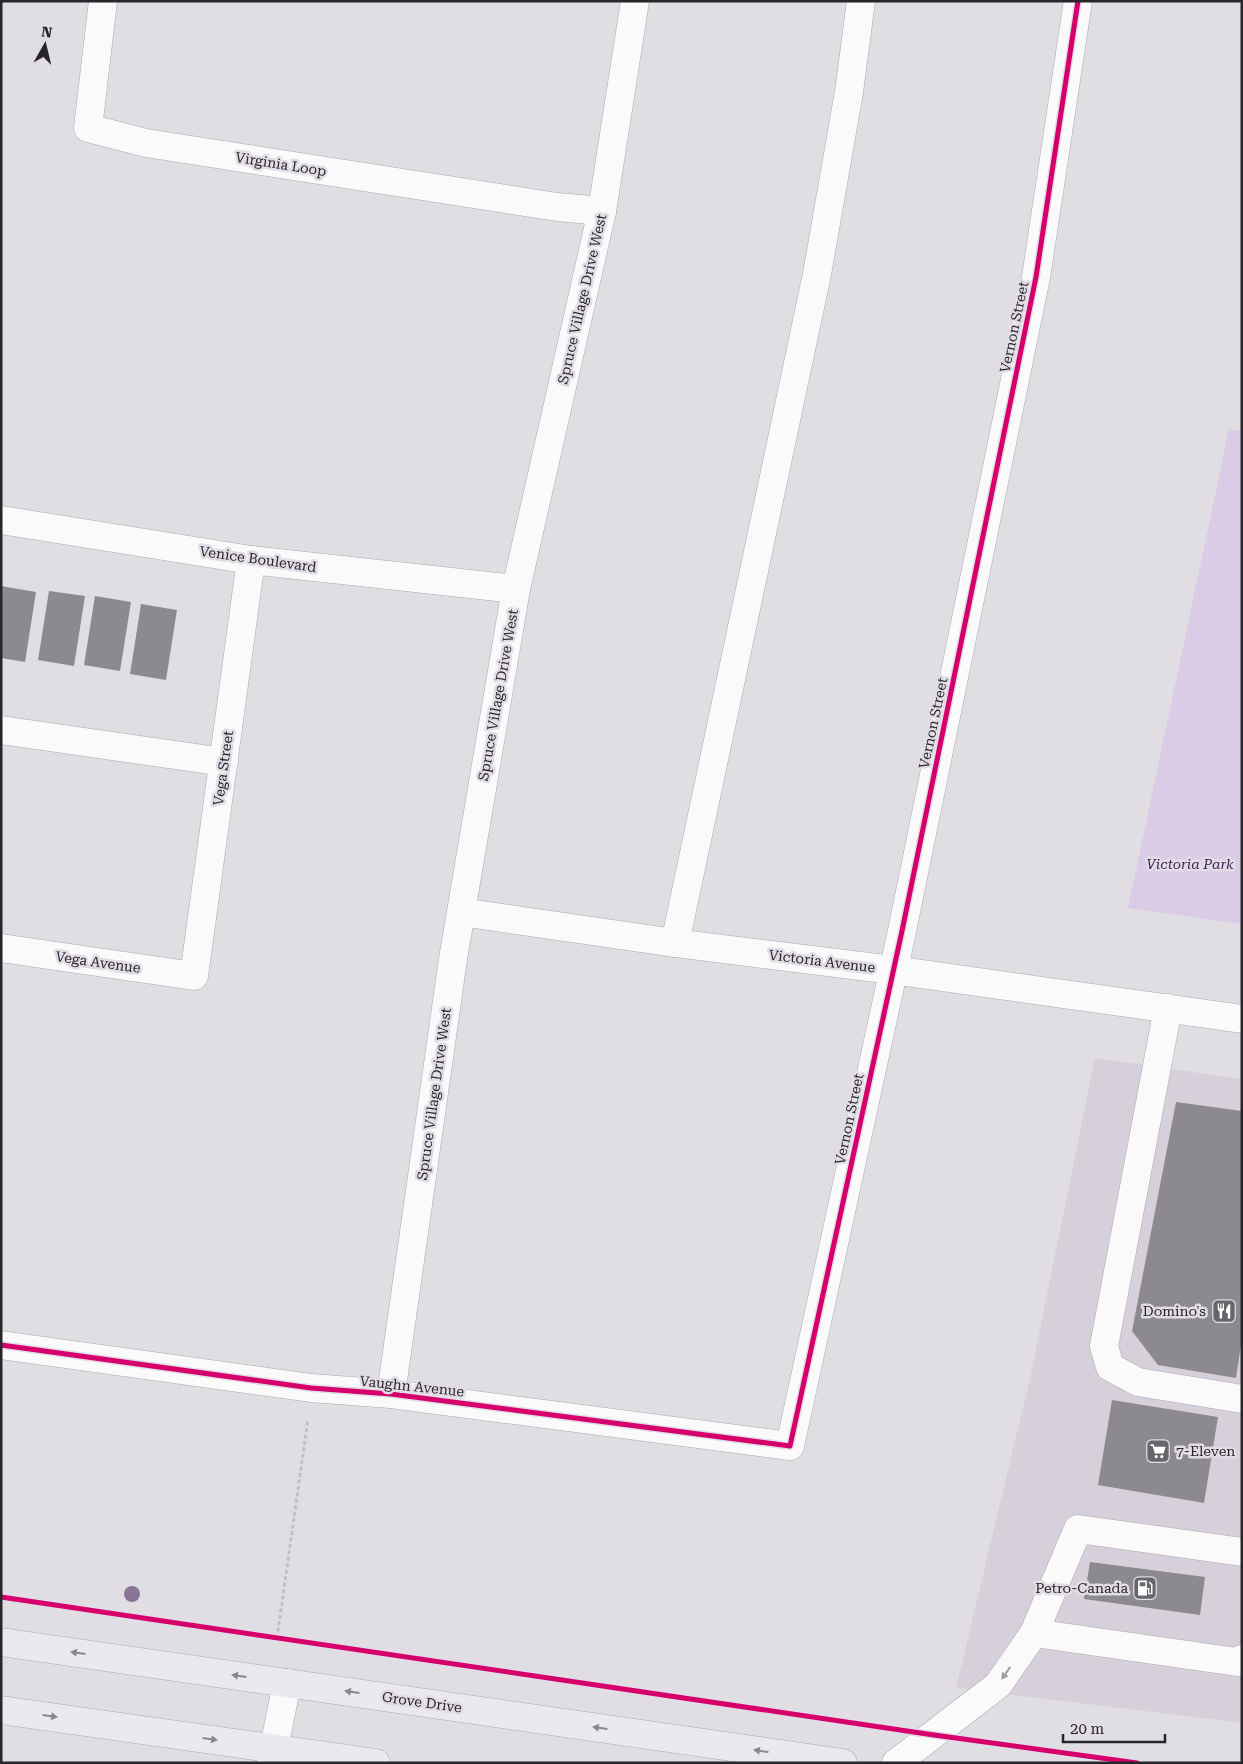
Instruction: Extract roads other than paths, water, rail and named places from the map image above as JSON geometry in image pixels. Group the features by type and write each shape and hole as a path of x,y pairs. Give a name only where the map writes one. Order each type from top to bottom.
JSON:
{"main road":[{"name":"Grove Drive","path":"1,1642 843,1763"},
{"path":"1,1710 273,1755 376,1763"}],"street":[{"name":"Virginia Loop","path":"103,1 88,128 146,143 558,206 602,211"},
{"name":"Spruce Village Drive West","path":"391,1394 461,912 516,589 602,211 635,1"},
{"path":"676,943 817,274 849,92 861,1"},
{"name":"Vernon Street","path":"790,1446 893,970 1036,277 1078,1"},
{"name":"Venice Boulevard","path":"1,520 251,560 516,589"},
{"name":"Vega Street","path":"194,976 251,560"},
{"path":"1,730 224,762"},
{"name":"Victoria Avenue","path":"461,912 676,943 893,970 1242,1019"},
{"name":"Vega Avenue","path":"1,948 194,976"},
{"path":"1168,1008 1104,1346 1110,1367 1138,1382 1242,1399"},
{"name":"Vaughn Avenue","path":"1,1345 311,1388 391,1394 790,1446"},
{"path":"896,1763 998,1685 1034,1633 1078,1529 1242,1552"},
{"path":"1034,1633 1237,1662 1242,1659"},
{"path":"273,1755 287,1683"}],"place":[{"name":"Domino's","path":"1224,1311"},
{"name":"7-Eleven","path":"1158,1451"},
{"name":"Petro-Canada","path":"1145,1588"}],"park label":[{"name":"Victoria Park","path":"1190,864"}]}
